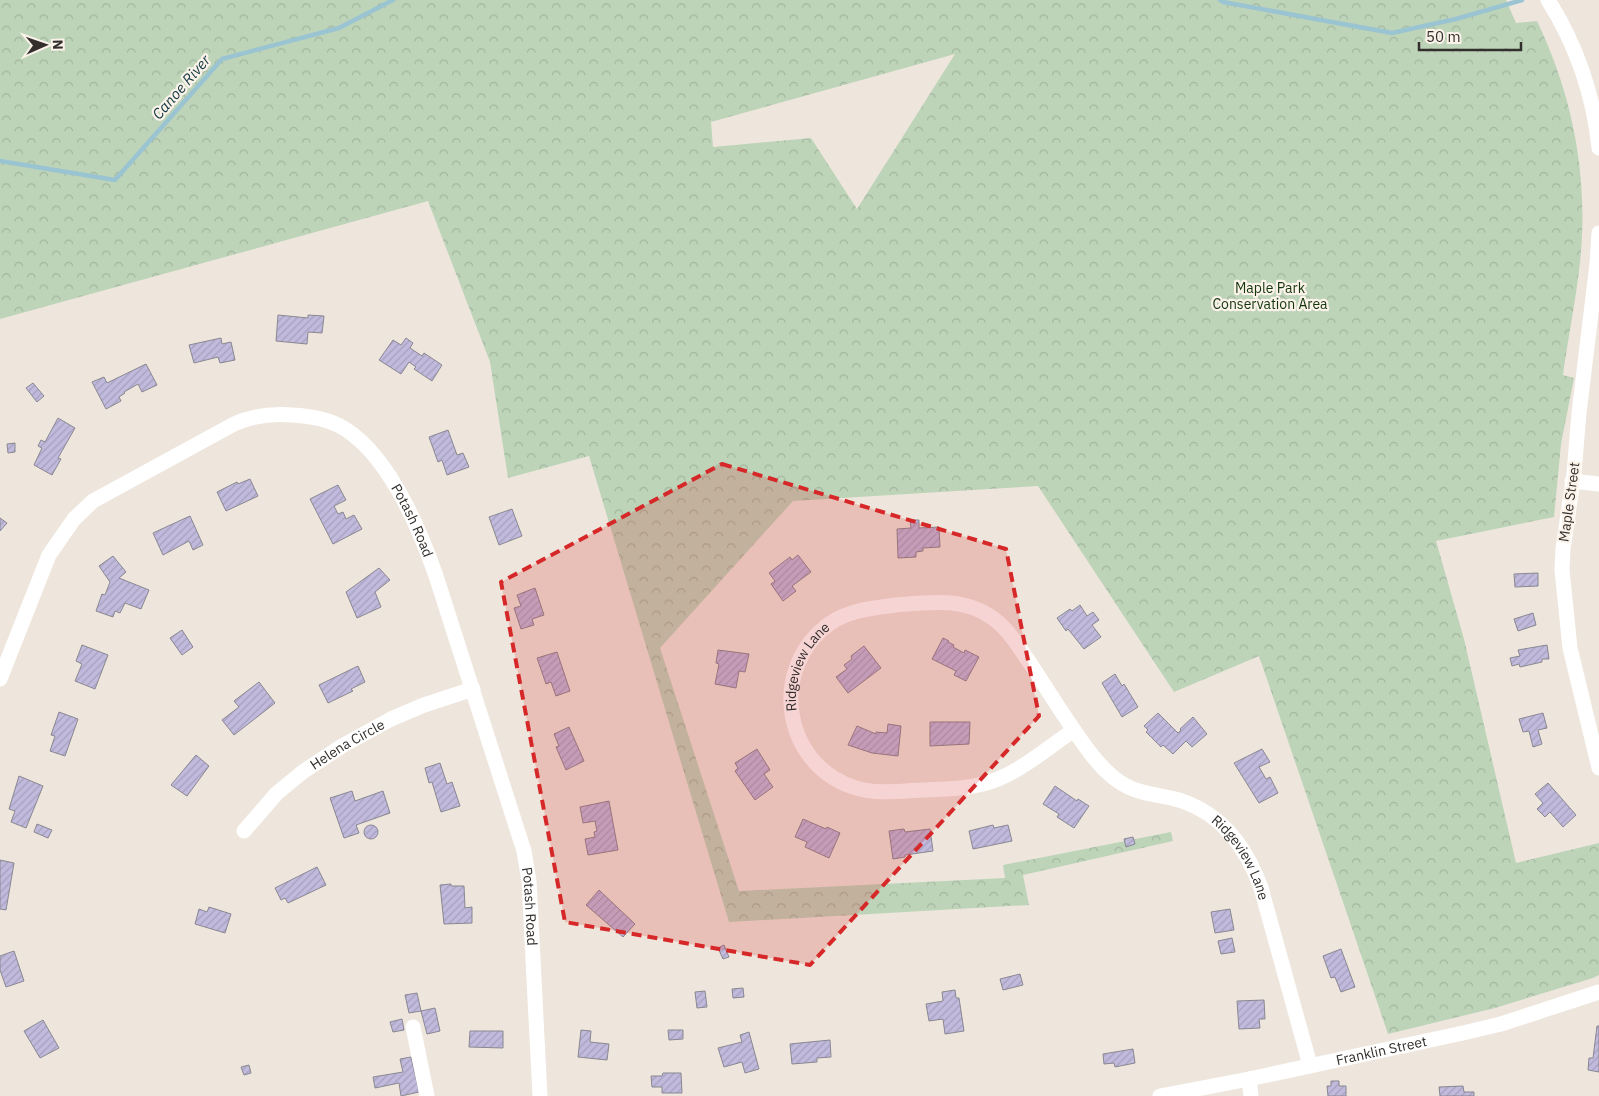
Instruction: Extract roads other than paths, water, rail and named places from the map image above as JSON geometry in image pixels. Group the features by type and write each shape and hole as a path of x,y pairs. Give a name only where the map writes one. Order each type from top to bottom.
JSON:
{"street":[{"path":"1548,0 1579,61 1590,99 1599,148"},
{"name":"Maple Street","path":"1599,233 1562,570 1570,648 1599,768"},
{"name":"Potash Road","path":"0,679 49,555 65,530 82,510 107,493 234,424 255,416 277,414 313,417 338,425 353,435 366,446 385,470 402,497 423,541 473,689 524,851 529,881 540,1096"},
{"path":"1572,481 1599,484"},
{"name":"Ridgeview Lane","path":"1074,730 1013,771 989,782 959,789 876,792 854,787 838,780 824,771 809,754 800,740 794,724 791,690 796,668 806,648 821,631 840,618 856,611 929,602 961,604 985,613 1007,631 1101,767 1120,783 1134,790 1182,802 1199,809 1232,834 1254,868 1261,888 1310,1066"},
{"name":"Helena Circle","path":"244,831 276,793 304,771 342,746 415,708 473,689"},
{"name":"Franklin Street","path":"1160,1096 1249,1079 1502,1024 1599,992"},
{"path":"413,1027 427,1096"},
{"path":"1249,1079 1251,1096"}],"waterway":[{"name":"Canoe River","path":"0,161 115,180 222,59 339,28 393,0"},
{"name":"Canoe River","path":"1220,0 1392,33 1456,19 1522,0"}],"park label":[{"name":"Maple Park Conservation Area","path":"1270,296"}]}
